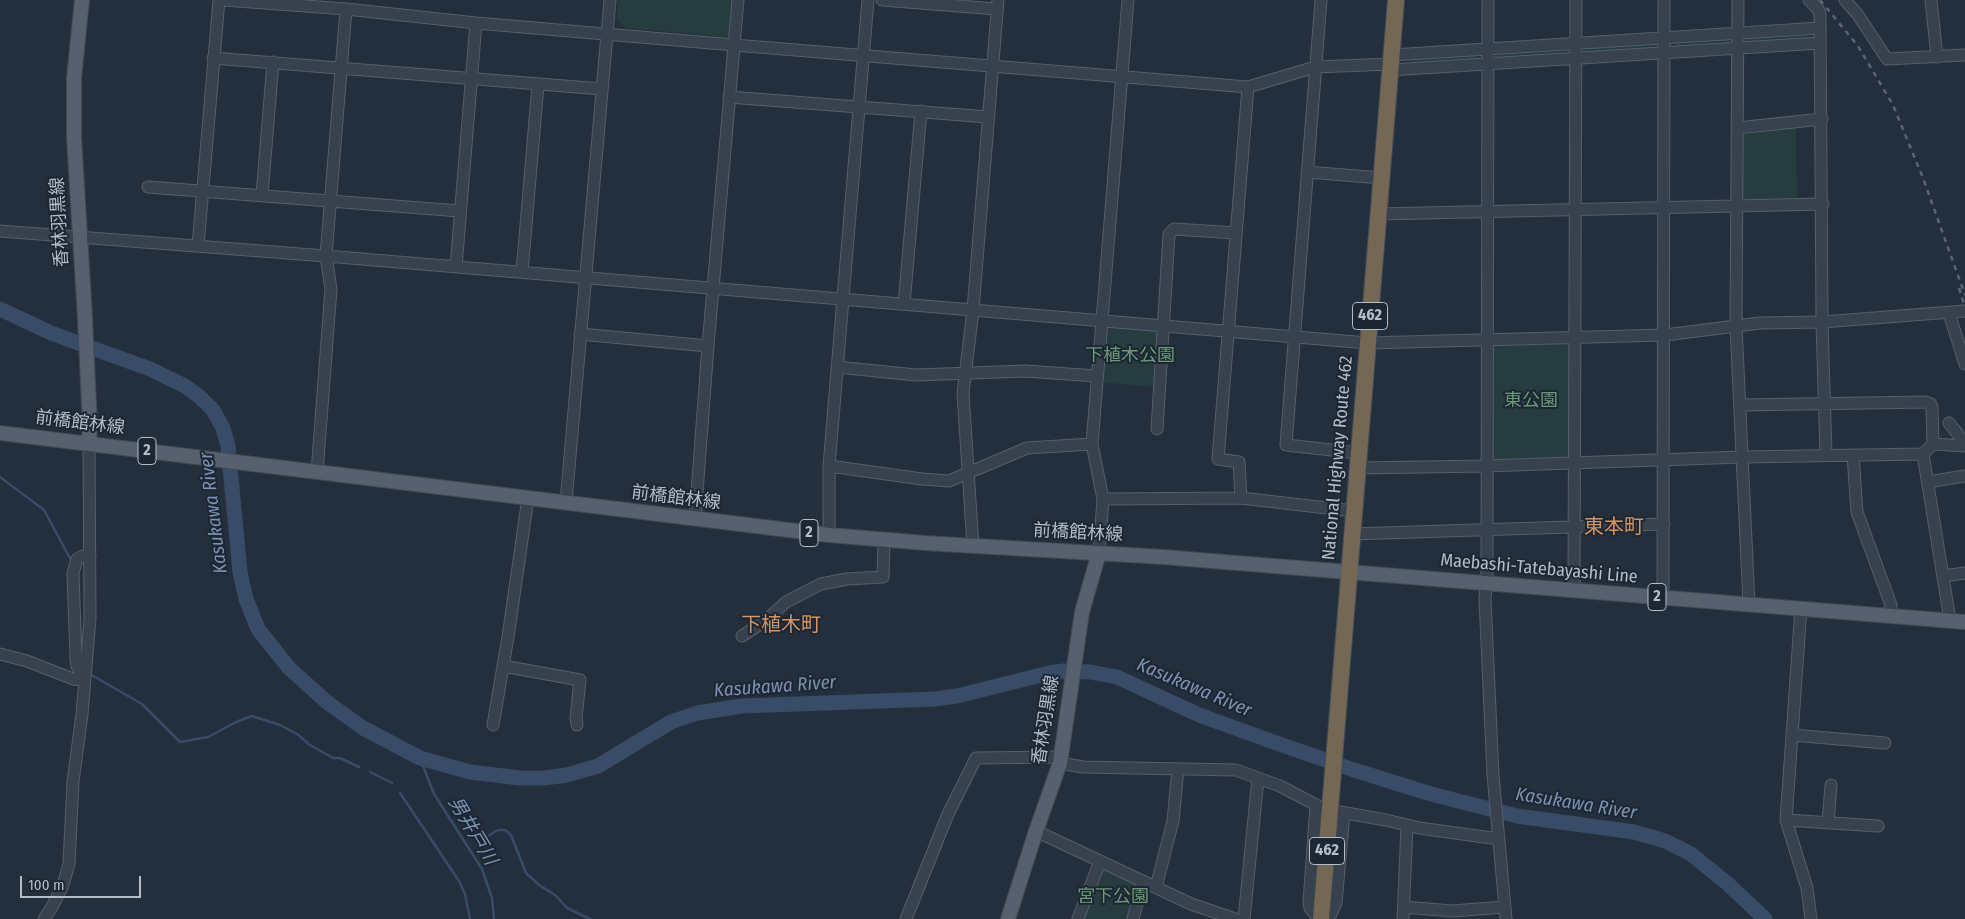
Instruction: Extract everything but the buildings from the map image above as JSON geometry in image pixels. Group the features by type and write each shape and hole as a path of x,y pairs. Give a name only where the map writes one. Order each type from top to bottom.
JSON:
{"highway":[{"name":"National Highway Route 462","path":"1321,919 1396,0"}],"main road":[{"name":"香林羽黒線","path":"82,0 74,86 74,138 88,383 89,442"},
{"name":"前橋館林線","path":"0,433 89,442 205,459 829,535 1349,572"},
{"name":"香林羽黒線","path":"1008,919 1060,760 1082,610 1099,553"},
{"name":"Maebashi-Tatebayashi Line","path":"1349,572 1965,622"}],"street":[{"path":"198,246 219,0"},
{"path":"224,0 346,9 476,23 862,56 1248,87 1315,67 1391,63 1488,63 1575,59 1820,43"},
{"path":"566,502 610,0"},
{"path":"696,519 708,346 738,0"},
{"path":"829,535 829,466 868,0"},
{"path":"882,0 998,4 973,310 964,393 967,474 973,546"},
{"path":"1099,553 1103,499 1092,444 1128,0"},
{"path":"1321,0 1286,445 1358,460 1486,466 1663,459 1923,454 1933,444 1932,408 1926,402 1740,405"},
{"path":"1488,0 1487,530 1485,599 1493,775 1506,919"},
{"path":"1574,590 1576,0"},
{"path":"1663,598 1665,335 1664,0"},
{"path":"1738,0 1736,326 1749,604"},
{"path":"1809,0 1820,12 1822,322 1826,455"},
{"path":"1845,0 1858,15 1887,59 1965,55"},
{"path":"1856,0 1858,15"},
{"path":"1931,0 1937,57"},
{"path":"318,472 332,289 326,256 346,9"},
{"path":"456,267 476,23"},
{"path":"1391,63 1488,48 1820,28"},
{"path":"213,58 602,89"},
{"path":"262,196 273,62"},
{"path":"522,272 538,84"},
{"path":"1241,498 1239,462 1218,459 1248,87"},
{"path":"729,96 988,117"},
{"path":"904,304 920,111"},
{"path":"1737,128 1822,119"},
{"path":"1307,172 1382,178"},
{"path":"148,187 460,211"},
{"path":"1379,214 1822,204"},
{"path":"1157,429 1169,234 1174,229 1236,234"},
{"path":"0,231 522,272 1368,343 1665,335 1760,324 1822,322 1965,311"},
{"path":"1949,313 1965,364"},
{"path":"580,334 708,346"},
{"path":"837,367 916,375 1025,371 1097,376"},
{"path":"1949,423 1965,445"},
{"path":"44,919 63,885 69,864 74,782 90,619 89,442"},
{"path":"829,466 949,481 1027,448 1092,444"},
{"path":"1933,444 1965,445"},
{"path":"1853,454 1857,512 1890,599 1892,608 1890,616"},
{"path":"1923,454 1950,620"},
{"path":"1928,482 1965,476"},
{"path":"493,726 528,498"},
{"path":"1103,499 1241,498 1353,510"},
{"path":"1351,534 1664,524"},
{"path":"742,636 760,626 786,602 821,584 846,579 883,577 884,540"},
{"path":"85,680 76,666 73,573 77,559 83,556 90,556"},
{"path":"1943,576 1965,573"},
{"path":"1801,608 1786,820 1807,888 1811,919"},
{"path":"0,654 27,661 73,679 85,680"},
{"path":"503,666 580,680 577,725"},
{"path":"1792,735 1885,743"},
{"path":"906,919 948,814 976,758 1060,760 1082,767 1236,770 1280,786 1318,806 1309,902 1310,908 1321,919 1334,910 1342,813 1386,820 1407,826 1498,837"},
{"path":"1156,888 1173,821 1178,769"},
{"path":"1244,919 1258,778"},
{"path":"1828,823 1831,785"},
{"path":"1786,820 1878,826"},
{"path":"1403,919 1407,826"},
{"path":"1036,831 1156,888 1206,910 1235,919"},
{"path":"1078,919 1100,861"},
{"path":"1132,919 1143,882"},
{"path":"1404,907 1452,911 1504,907"}],"green space":[{"path":"618,0 733,0 730,35 727,37 625,28 617,19"},
{"path":"1807,33 1808,39 1746,44 1744,36"},
{"path":"1729,38 1730,42 1727,46 1676,47 1675,40"},
{"path":"1655,43 1653,51 1584,53 1583,48"},
{"path":"1566,48 1567,53 1498,59 1496,57 1496,53"},
{"path":"1479,54 1479,59 1413,63 1412,60 1414,57"},
{"path":"1796,124 1797,200 1744,202 1741,198 1740,132"},
{"name":"下植木公園","path":"1107,327 1159,330 1155,387 1100,382"},
{"name":"東公園","path":"1567,341 1571,345 1571,455 1568,458 1496,461 1493,458 1490,348 1494,344"},
{"name":"宮下公園","path":"1105,868 1135,883 1138,887 1129,919 1081,919 1101,869"}],"waterway":[{"name":"Kasukawa River","path":"0,309 51,333 150,369 185,386 213,410 223,428 228,446 240,572 246,599 258,629 289,668 328,703 363,728 420,758 470,772 520,778 544,778 567,775 598,766 671,722 697,713 742,706 935,699 957,696 1049,673 1064,671 1090,672 1117,677 1199,715 1354,770 1431,794 1517,816 1634,832 1665,841 1691,854 1728,884 1765,919"},
{"path":"0,477 44,510 72,562"},
{"path":"88,673 142,704 180,742 208,737 252,716 280,725 333,758 340,758 359,767"},
{"name":"男井戸川","path":"420,758 434,794 482,869 492,898 494,919"},
{"path":"370,772 392,783"},
{"path":"400,793 459,881 465,894 470,919"},
{"path":"488,836 498,830 505,830 511,835 526,873 539,885 555,895 567,908 590,919"}],"railway":[{"path":"1820,0 1858,46 1893,105 1923,178 1965,295"},
{"path":"1959,288 1965,307"}],"district":[{"name":"東本町","path":"1614,527"},
{"name":"下植木町","path":"781,625"}]}
